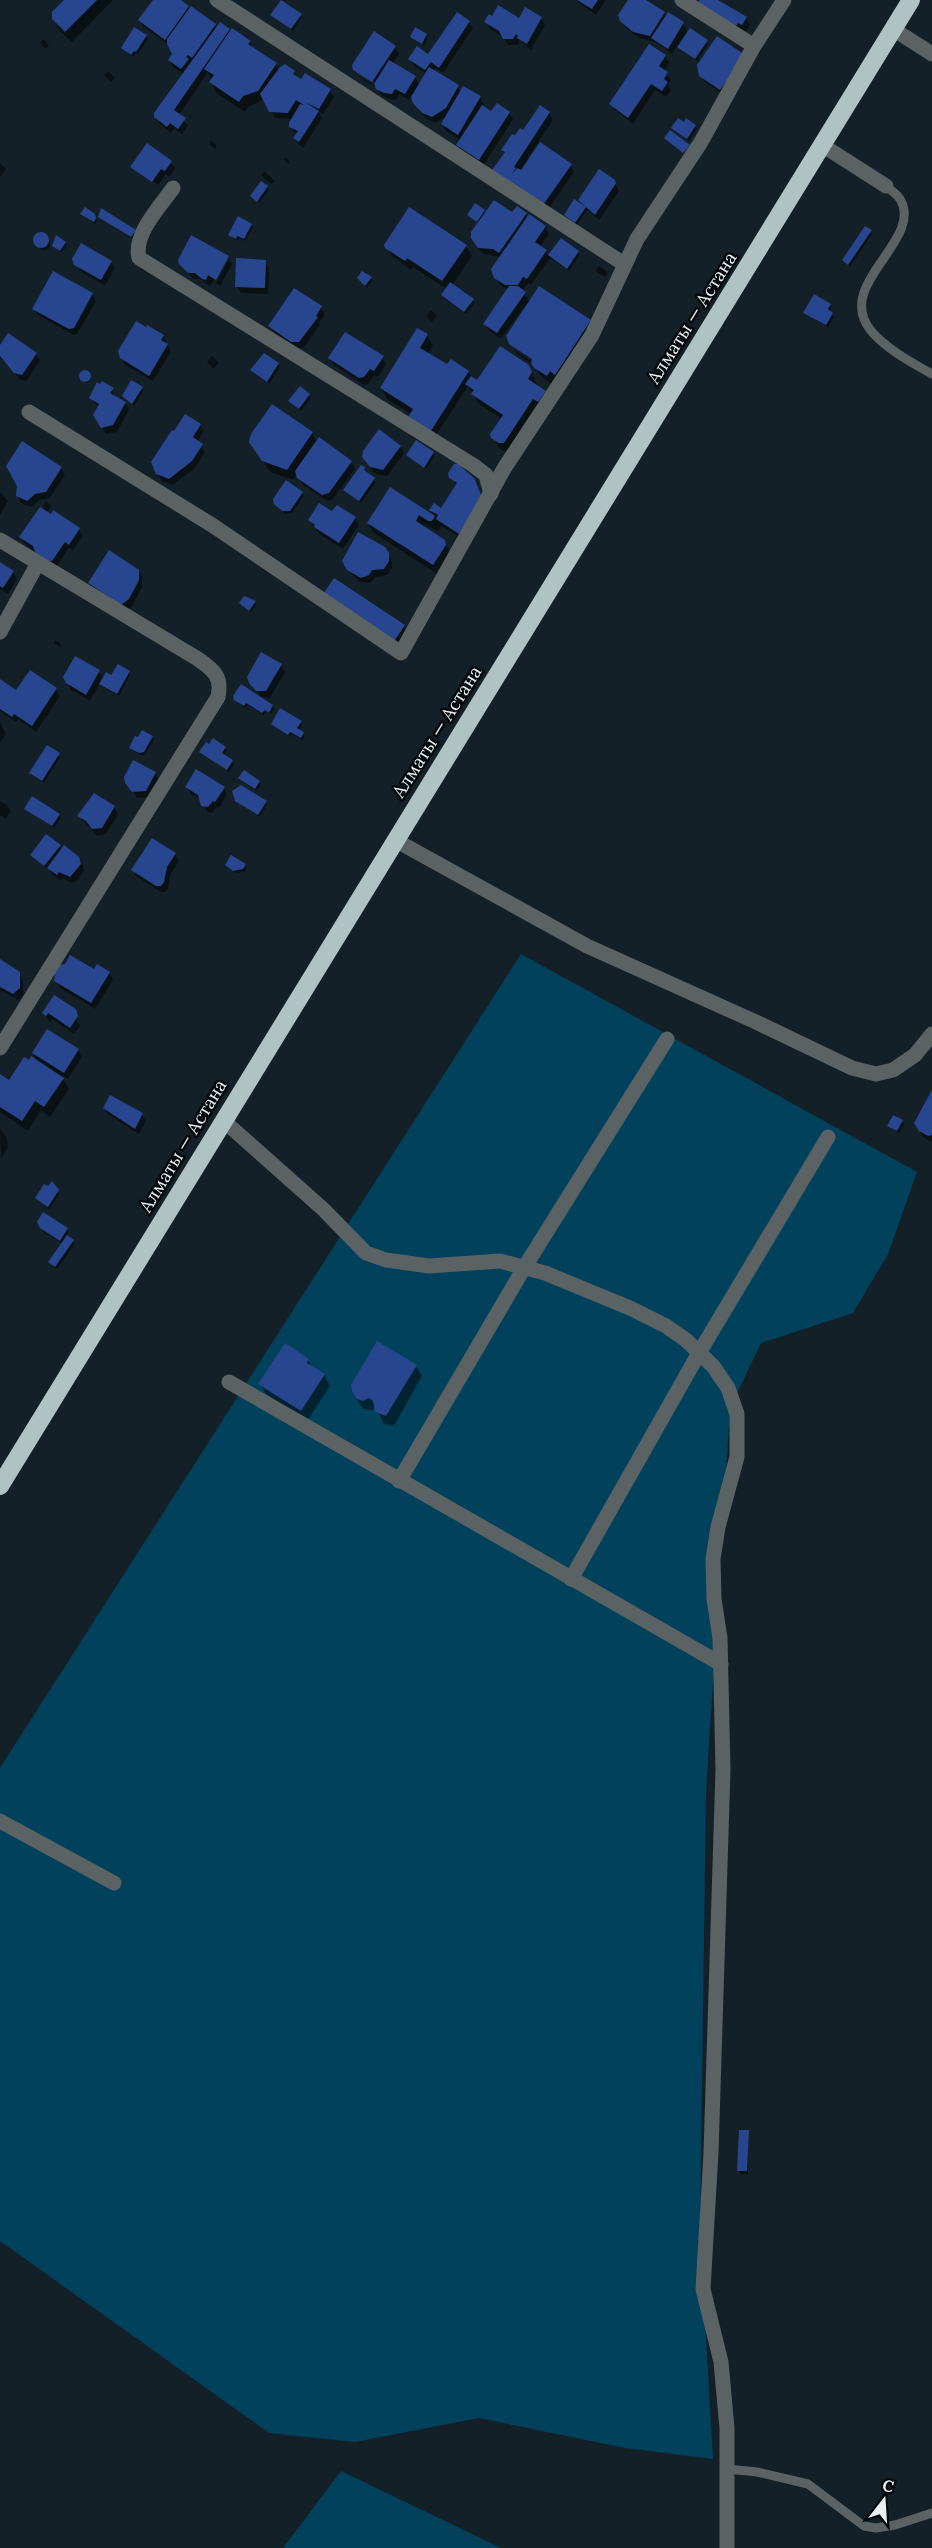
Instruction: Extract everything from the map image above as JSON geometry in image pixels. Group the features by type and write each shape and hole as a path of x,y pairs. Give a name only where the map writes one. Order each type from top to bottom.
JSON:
{"highway":[{"name":"Алматы — Астана","path":"0,1486 911,0"}],"street":[{"path":"217,0 624,264"},
{"path":"682,0 754,46"},
{"path":"29,412 212,525 401,653 505,467 592,335 624,264 638,239 701,142 754,46 784,0"},
{"path":"893,29 932,54"},
{"path":"822,145 886,186"},
{"path":"173,188 140,237 137,250 139,258 473,465 486,475 491,494"},
{"path":"0,540 198,659 215,671 220,686 218,697 0,1048"},
{"path":"0,632 38,563"},
{"path":"395,840 587,946 852,1068 876,1074 893,1070 915,1055 932,1034"},
{"path":"399,1481 524,1268 667,1039"},
{"path":"224,1121 323,1209 366,1254 386,1260 429,1266 500,1261 545,1273 630,1308 666,1326 713,1366 728,1388 737,1413 736,1457 718,1527 713,1559 714,1599 720,1638 723,1770 711,2152 703,2289 721,2362 727,2428 727,2548"},
{"path":"571,1578 699,1353 828,1137"},
{"path":"229,1382 721,1664"},
{"path":"0,1821 114,1883"}],"lane":[{"path":"886,186 900,199 904,214 901,230 862,296 862,311 870,330 884,344 932,374"},
{"path":"727,2469 757,2472 808,2484 864,2526 876,2528 895,2525 932,2513"}],"shaded area":[{"path":"521,954 917,1172 888,1254 853,1313 761,1343 730,1408 706,1793 700,2234 713,2459 625,2448 479,2418 355,2442 269,2433 0,2241 0,1768"},
{"path":"341,2471 501,2548 283,2548"}],"building":[{"path":"64,0 97,0 65,32 52,19 52,12"},
{"path":"153,0 181,0 189,6 165,40 138,20"},
{"path":"281,0 302,14 291,29 270,15"},
{"path":"577,0 598,0 592,9"},
{"path":"628,0 646,0 665,12 650,36 633,32 620,21 618,15"},
{"path":"718,0 747,17 742,25 738,23 736,26 698,2"},
{"path":"498,5 519,18 525,7 542,17 527,44 517,38 516,34 513,39 503,39 499,31 484,22 489,14 492,16"},
{"path":"191,6 216,24 192,58 188,55 186,57 189,59 181,69 168,60 172,54 167,39"},
{"path":"457,12 470,21 439,68 431,62 425,70 408,59 417,46 428,54"},
{"path":"668,12 684,22 668,49 651,38"},
{"path":"220,22 230,29 174,110 186,118 178,129 170,123 167,127 154,117 154,113"},
{"path":"134,27 147,35 136,52 134,51 131,55 121,48"},
{"path":"415,27 427,34 422,44 410,37"},
{"path":"232,28 251,41 248,44 277,63 258,91 243,96 239,102 209,82 214,75 204,69"},
{"path":"690,28 708,40 695,59 677,47"},
{"path":"374,31 396,46 372,82 353,70 352,65"},
{"path":"717,36 745,55 720,90 699,76 697,65"},
{"path":"649,44 666,55 659,66 668,72 664,79 668,82 662,91 651,84 628,118 609,104"},
{"path":"389,60 416,76 405,94 395,89 392,94 376,89 374,84"},
{"path":"285,64 295,71 293,74 301,79 305,73 331,89 319,109 305,102 319,111 299,142 293,138 298,131 289,127 289,123 300,104 304,105 296,100 288,113 269,112 260,94 280,67"},
{"path":"429,67 459,85 446,108 432,117 422,113 411,97"},
{"path":"463,86 481,96 458,135 441,124"},
{"path":"497,103 510,112 479,160 456,145 482,105 491,111"},
{"path":"540,105 550,112 511,175 517,168 521,170 540,142 572,164 543,205 492,170 505,152 501,150 512,134 515,135 520,128 523,130"},
{"path":"678,118 684,122 686,118 696,125 687,139 671,128"},
{"path":"670,130 690,145 683,153 664,138"},
{"path":"147,143 172,161 165,171 161,169 152,182 130,167"},
{"path":"599,169 616,183 595,215 578,200"},
{"path":"261,181 268,186 257,202 250,196"},
{"path":"574,199 586,207 575,223 564,215"},
{"path":"494,200 512,212 517,206 527,213 499,253 493,249 478,248 471,238 471,232"},
{"path":"475,203 485,210 477,222 467,215"},
{"path":"85,207 95,214 94,222 80,214"},
{"path":"409,207 467,245 442,281 407,258 405,261 385,248 384,245"},
{"path":"101,208 136,230 131,237 98,217"},
{"path":"529,214 546,226 535,242 547,250 527,279 523,277 518,285 505,285 494,278 491,269"},
{"path":"238,216 252,224 244,239 237,236 236,239 228,235"},
{"path":"865,226 872,230 848,265 842,260"},
{"path":"41,232 47,234 49,240 47,246 41,248 35,246 33,240 35,234"},
{"path":"56,235 66,242 60,251 52,246"},
{"path":"191,235 229,256 216,280 208,275 206,280 195,273 188,273 179,264 178,260"},
{"path":"561,238 579,251 567,269 548,255"},
{"path":"81,243 112,261 101,280 74,265 72,259"},
{"path":"236,258 266,260 265,288 235,287"},
{"path":"53,271 93,293 74,328 69,329 32,309"},
{"path":"362,271 372,277 365,286 357,278"},
{"path":"450,282 474,299 464,312 441,295"},
{"path":"509,286 518,286 526,292 497,333 483,324"},
{"path":"539,286 591,320 555,375 550,371 547,376 534,368 531,363 532,359 509,344 506,336"},
{"path":"294,288 322,306 316,316 318,317 299,342 291,342 268,326"},
{"path":"814,294 831,304 828,309 833,313 826,325 803,313"},
{"path":"136,321 164,335 161,340 168,344 149,376 120,358 118,351"},
{"path":"417,328 428,334 420,348 447,364 451,359 469,371 429,434 406,420 413,409 380,388"},
{"path":"345,332 384,356 374,371 370,369 364,377 359,378 328,358"},
{"path":"8,333 37,353 22,375 14,373 0,356 0,345"},
{"path":"500,346 529,365 532,372 528,379 546,391 538,402 533,399 504,443 491,438 490,434 503,415 471,394 474,390 465,384 471,376 477,380"},
{"path":"264,353 279,363 267,382 250,370"},
{"path":"85,370 91,376 85,382 79,376"},
{"path":"131,380 143,387 132,404 122,396"},
{"path":"102,381 114,388 110,393 126,402 113,425 101,428 93,415 99,404 89,398 97,382 100,384"},
{"path":"300,386 310,394 299,409 288,401"},
{"path":"272,404 313,432 287,470 262,461 249,442 251,434"},
{"path":"185,414 201,424 193,437 203,444 192,461 169,479 156,474 151,462"},
{"path":"379,429 401,446 383,470 370,467 362,457 363,451"},
{"path":"319,437 352,461 329,493 322,495 297,478 295,471"},
{"path":"416,440 434,452 424,468 406,455"},
{"path":"22,441 62,467 46,492 35,494 27,501 16,496 17,486 6,466"},
{"path":"454,464 458,464 474,478 482,497 459,534 436,519 438,515 429,510 434,503 441,508 457,483 449,478 448,473"},
{"path":"361,465 375,478 359,501 343,490"},
{"path":"286,480 303,492 290,511 282,511 274,504 273,499"},
{"path":"390,487 435,516 432,521 428,521 419,515 416,521 445,540 446,545 433,565 367,523"},
{"path":"319,503 332,511 337,505 356,517 339,543 314,527 315,525 308,520"},
{"path":"40,507 51,514 53,510 80,528 69,545 65,542 52,561 38,560 33,546 19,537"},
{"path":"358,532 385,547 389,553 389,561 384,569 372,570 369,575 361,578 347,570 342,561"},
{"path":"109,550 139,570 139,580 129,599 121,605 88,583"},
{"path":"0,562 14,571 3,588 0,586"},
{"path":"334,578 405,625 393,643 322,596"},
{"path":"244,596 256,601 249,611 239,603"},
{"path":"261,652 282,664 266,691 256,691 247,677"},
{"path":"75,656 100,670 86,695 66,683 63,677"},
{"path":"118,664 130,671 117,694 99,684 106,672 111,675"},
{"path":"30,670 57,688 32,726 14,714 12,717 0,709 0,679 16,690"},
{"path":"241,684 273,705 269,713 265,710 262,713 246,703 244,706 234,700 233,696"},
{"path":"280,708 302,721 297,728 304,732 301,738 290,732 288,735 271,724"},
{"path":"142,730 153,736 144,752 139,753 129,748 135,736 138,737"},
{"path":"213,738 226,747 222,753 233,760 227,770 199,752 206,742 209,744"},
{"path":"47,745 60,753 42,781 29,773"},
{"path":"133,760 156,772 146,791 132,792 125,783 124,777"},
{"path":"196,769 225,787 215,802 213,801 208,807 201,806 198,795 185,787"},
{"path":"244,770 260,781 255,789 238,778"},
{"path":"241,785 267,801 258,815 235,801 232,791"},
{"path":"94,793 115,806 102,828 92,829 86,821 77,816"},
{"path":"32,796 60,814 52,826 24,809"},
{"path":"46,834 61,845 44,866 30,855"},
{"path":"152,838 176,853 167,867 161,886 156,886 131,870"},
{"path":"64,845 79,857 81,864 70,877 59,872 57,875 47,868"},
{"path":"231,855 246,864 243,869 233,871 225,865"},
{"path":"70,955 94,969 97,964 110,972 91,1003 54,981 55,972 60,965 65,964"},
{"path":"0,959 20,972 20,988 13,994 0,987"},
{"path":"54,995 76,1009 78,1016 70,1028 48,1013 46,1016 42,1013"},
{"path":"47,1029 79,1049 64,1073 32,1053"},
{"path":"31,1056 64,1078 44,1107 35,1101 22,1121 0,1107 0,1074 9,1080 24,1057 29,1060"},
{"path":"932,1090 932,1135 928,1136 919,1131 914,1123"},
{"path":"110,1095 143,1113 135,1129 103,1108"},
{"path":"893,1115 903,1120 897,1131 887,1126"},
{"path":"52,1181 59,1190 48,1207 35,1198 44,1184 48,1186"},
{"path":"43,1212 68,1228 60,1241 40,1228 37,1222"},
{"path":"67,1235 74,1240 55,1267 48,1262"},
{"path":"377,1341 417,1365 386,1416 375,1412 373,1401 369,1398 363,1401 357,1399 351,1385"},
{"path":"285,1343 309,1359 307,1363 325,1374 301,1411 258,1384"},
{"path":"739,2130 749,2130 747,2171 737,2171"}]}
